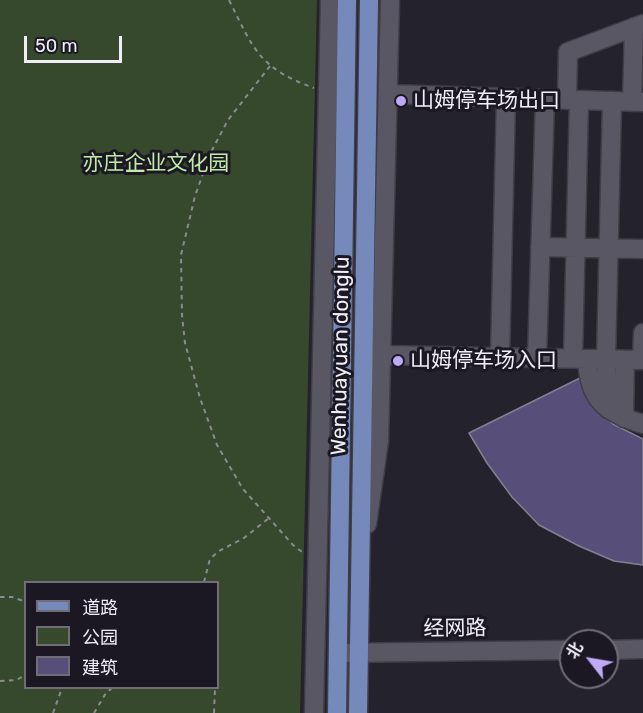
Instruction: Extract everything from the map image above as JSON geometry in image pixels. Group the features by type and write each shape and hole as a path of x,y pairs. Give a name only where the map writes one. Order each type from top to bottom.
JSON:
{"main road":[{"name":"Wenhuayuan donglu","path":"338,713 347,0"},
{"name":"Wenhuayuan donglu","path":"358,713 369,0"}],"street":[{"path":"314,713 330,0"},
{"path":"361,565 379,441 390,0"},
{"path":"388,94 506,98 545,99 573,100 612,101 638,102 638,26 568,52 573,100 580,359 593,393 616,414 643,424"},
{"path":"500,357 506,98"},
{"path":"537,358 545,99"},
{"path":"612,101 606,359 616,414"},
{"path":"540,247 643,249"},
{"path":"616,414 637,360 643,333"},
{"path":"322,338 342,392"},
{"path":"382,355 637,360"},
{"path":"619,650 643,649"},
{"name":"经网路","path":"339,653 559,650"}],"path":[{"path":"229,0 251,45 270,66 290,80 328,92"},
{"path":"270,66 228,120 210,154 195,196 181,255 185,343 200,398 217,445 243,489 293,545 316,562"},
{"path":"204,581 210,559 219,551 244,538 269,518"},
{"path":"0,597 12,597 24,601"},
{"path":"0,681 16,680 24,676"},
{"path":"52,713 61,689"},
{"path":"94,713 110,689"},
{"path":"214,713 215,689"}],"green space":[{"name":"亦庄企业文化园","path":"0,0 317,0 300,713 0,713"}],"building":[{"path":"580,378 600,412 613,424 643,439 643,565 614,561 539,525 512,497 469,433"}],"place":[{"name":"山姆停车场出口","path":"401,101"},
{"name":"山姆停车场入口","path":"398,361"}]}
